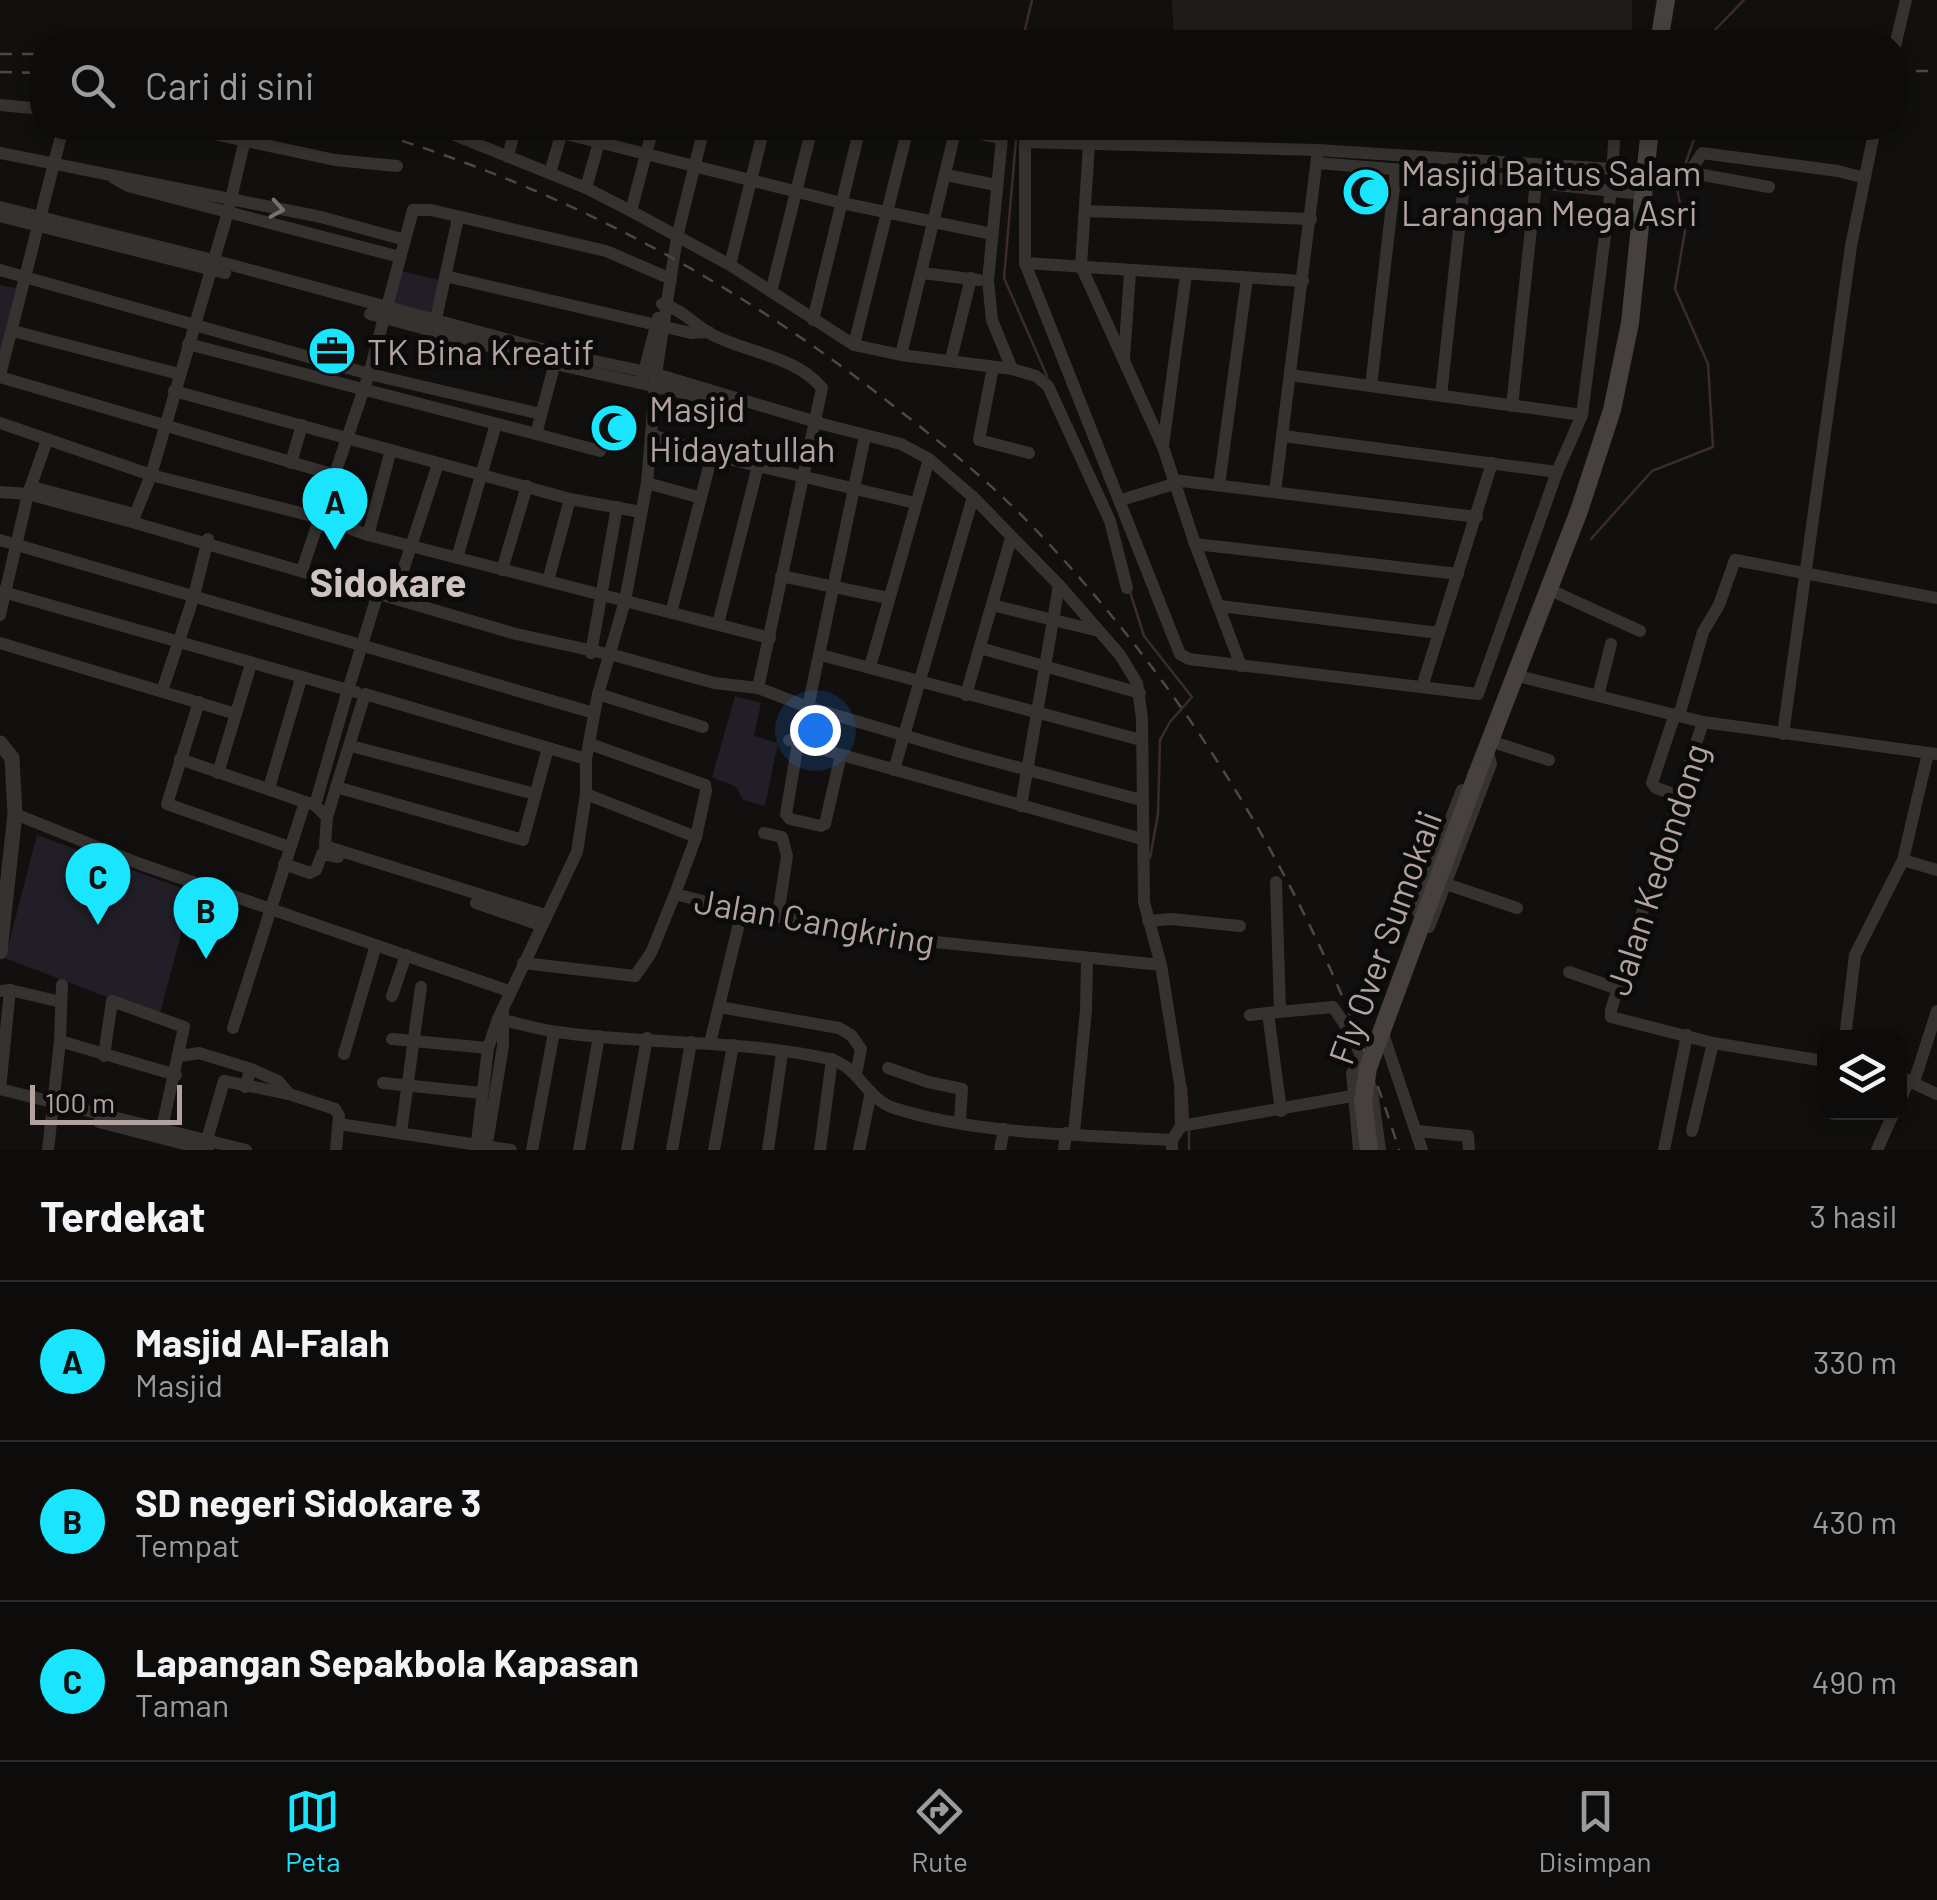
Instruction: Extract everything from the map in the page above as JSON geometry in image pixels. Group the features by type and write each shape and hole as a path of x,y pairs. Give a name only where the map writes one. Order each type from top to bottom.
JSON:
{"main road":[{"path":"1660,30 1666,0"},
{"name":"Fly Over Sumokali","path":"1369,1150 1363,1101 1368,1068 1504,698 1579,511 1612,410 1630,323 1648,140"}],"street":[{"path":"1899,30 1906,0"},
{"path":"0,105 30,108"},
{"path":"60,140 28,280 0,376 335,475"},
{"path":"134,518 151,475 229,206 244,140"},
{"path":"248,140 336,160 397,166"},
{"path":"479,140 508,158 586,188 730,265 854,345 1036,376 1048,386 1110,521 1127,588"},
{"path":"508,158 512,140"},
{"path":"550,173 559,140"},
{"path":"586,188 599,140"},
{"path":"615,140 698,168 992,234"},
{"path":"630,211 650,140"},
{"path":"479,1147 488,1048 509,991 571,869 586,794 586,758 594,714 625,601 646,484 652,435 649,378 704,140"},
{"path":"730,265 761,140"},
{"path":"771,292 809,140"},
{"path":"812,320 857,140"},
{"path":"854,345 905,140"},
{"path":"901,355 953,140"},
{"path":"1001,140 988,281 992,320 1012,370"},
{"path":"1025,140 1025,263 1121,500 1174,647 1189,659 1504,698"},
{"path":"1054,140 1089,146 1643,170"},
{"path":"1478,694 1557,472 1582,415 1614,140"},
{"path":"1784,734 1850,246 1873,140"},
{"path":"1089,146 1081,266 1163,447 1241,666"},
{"path":"0,153 113,177 128,186 229,206 321,216 405,240"},
{"path":"1769,187 1691,170 1702,153 1865,178"},
{"path":"1318,157 1396,170 1641,194"},
{"path":"1275,492 1318,157"},
{"path":"1509,179 1512,162"},
{"path":"1371,386 1396,170"},
{"path":"1441,396 1465,174"},
{"path":"946,175 996,185"},
{"path":"1512,406 1536,182"},
{"path":"229,206 400,256"},
{"path":"0,207 41,222"},
{"path":"303,567 369,374 413,210 431,210 606,251 671,279"},
{"path":"1085,211 1311,219"},
{"path":"0,216 41,222 212,264 386,314 901,444 929,458 1059,585 1133,673 1140,693 1144,902 1154,920 1188,1126"},
{"path":"318,234 321,216"},
{"path":"434,326 458,218"},
{"path":"1025,263 1302,282"},
{"path":"0,270 192,327 541,414"},
{"path":"1124,361 1130,272"},
{"path":"922,273 988,281"},
{"path":"1163,447 1186,274"},
{"path":"445,276 691,332 709,332"},
{"path":"0,278 28,280"},
{"path":"951,359 971,278"},
{"path":"1219,485 1247,278"},
{"path":"666,301 709,332 796,367 823,390 819,424 803,476 758,688"},
{"path":"12,331 179,374"},
{"path":"188,344 600,451"},
{"path":"283,369 287,352"},
{"path":"536,434 556,358"},
{"path":"992,367 979,440 1029,454"},
{"path":"1290,375 1582,415"},
{"path":"174,391 570,499 640,512"},
{"path":"436,408 442,391"},
{"path":"0,423 151,475 770,638"},
{"path":"458,558 496,424"},
{"path":"291,463 302,425"},
{"path":"652,435 758,466 915,503"},
{"path":"808,707 866,436"},
{"path":"1283,436 1557,472"},
{"path":"0,615 2,592 47,440"},
{"path":"368,535 390,450"},
{"path":"671,613 712,454"},
{"path":"870,667 929,458"},
{"path":"1422,687 1492,463"},
{"path":"395,595 438,464"},
{"path":"718,624 758,466"},
{"path":"1121,500 1174,482 1477,517"},
{"path":"0,484 134,518 491,623 668,666 714,683 758,688 808,707 1141,800"},
{"path":"646,484 701,498"},
{"path":"502,570 527,486"},
{"path":"0,492 30,490"},
{"path":"894,770 973,497"},
{"path":"548,581 570,499"},
{"path":"592,650 616,507"},
{"path":"966,695 1011,538"},
{"path":"0,540 594,714"},
{"path":"162,691 194,596 207,540"},
{"path":"1195,544 1458,574"},
{"path":"1680,796 1652,783 1703,632 1719,605 1734,562 1740,558 1937,598"},
{"path":"781,576 888,598"},
{"path":"1021,806 1059,585"},
{"path":"1548,589 1640,631"},
{"path":"233,1028 289,847 310,803 379,590"},
{"path":"2,592 586,758"},
{"path":"992,605 1096,630"},
{"path":"1220,606 1439,633"},
{"path":"0,642 236,714"},
{"path":"1598,696 1611,644"},
{"path":"980,648 1140,693"},
{"path":"821,655 1141,740"},
{"path":"218,773 251,664"},
{"path":"1514,675 1703,722 1933,754 1904,860 1856,953 1846,1030"},
{"path":"269,788 301,679"},
{"path":"284,864 314,872 324,850 327,817 365,694"},
{"path":"598,694 702,727"},
{"path":"199,702 166,802 289,847"},
{"name":"Jalan Kedondong","path":"1687,1035 1611,1017 1703,722"},
{"path":"840,755 826,824 790,819 786,814 794,741 1142,840"},
{"path":"0,743 12,758 15,814 0,952"},
{"path":"590,744 702,783 706,791 696,837 674,894"},
{"path":"1489,745 1549,760"},
{"path":"1422,1150 1385,1046 1380,1018 1469,773 1478,754 1489,745"},
{"path":"1385,1046 1391,1020 1491,764 1489,745"},
{"path":"350,746 535,794"},
{"path":"336,787 520,840 548,748"},
{"path":"180,759 310,803 327,817"},
{"path":"586,794 696,837"},
{"path":"15,814 140,864 509,991"},
{"path":"764,834 782,836 787,856 778,915"},
{"path":"1440,846 1454,849 1456,857"},
{"path":"324,850 542,920"},
{"path":"1904,860 1937,870"},
{"path":"1276,882 1274,1012 1281,1110"},
{"path":"1446,884 1518,908"},
{"name":"Jalan Cangkring","path":"523,963 635,976 650,953 674,894 742,910 925,941 1161,965"},
{"path":"710,1044 742,910"},
{"path":"1154,920 1240,926"},
{"path":"344,1054 376,945"},
{"path":"392,996 406,955"},
{"path":"1064,1150 1086,1010 1087,959"},
{"path":"1569,972 1618,988"},
{"path":"48,1150 62,986"},
{"path":"400,1133 421,987"},
{"path":"51,1106 0,1089 5,991 61,1002"},
{"path":"104,1056 112,1002 184,1028 162,1132"},
{"path":"719,1007 839,1028 852,1036 861,1049 856,1074"},
{"path":"1250,1015 1333,1007 1354,1038 1372,1086 1380,1150"},
{"path":"1937,1011 1908,1080 1937,1094"},
{"path":"502,1016 554,1032 734,1045 832,1059 856,1074 871,1092 893,1108 1004,1129 1065,1133 1115,1143 1172,1145 1188,1126 1352,1096"},
{"path":"479,1147 494,1100 502,1016"},
{"path":"532,1150 554,1032"},
{"path":"1664,1150 1687,1035 1817,1060"},
{"path":"579,1150 599,1036"},
{"path":"627,1150 647,1038"},
{"path":"392,1040 488,1048"},
{"path":"60,1042 176,1075"},
{"path":"672,1150 690,1042"},
{"path":"1692,1131 1712,1042"},
{"path":"714,1150 734,1045"},
{"path":"180,1056 193,1052 251,1069 278,1081 289,1094"},
{"path":"768,1150 782,1053"},
{"path":"828,1150 820,1150 832,1059"},
{"path":"1360,1150 1352,1072 1362,1059"},
{"path":"206,1147 229,1062"},
{"path":"888,1068 962,1089 960,1121"},
{"path":"245,1087 251,1069"},
{"path":"224,1081 289,1094 335,1109 339,1124 336,1150"},
{"path":"383,1082 482,1093"},
{"path":"859,1150 871,1092"},
{"path":"0,1098 162,1132 206,1147 246,1150"},
{"path":"1877,1150 1890,1120"},
{"path":"339,1124 511,1150"},
{"path":"1000,1150 1004,1129"},
{"path":"1417,1131 1468,1136 1469,1150"},
{"path":"1052,1150 1065,1133"}],"shaded area":[{"path":"1172,0 1632,0 1632,30 1173,30"},
{"path":"401,271 439,280 430,318 391,309"},
{"path":"0,285 16,288 0,352"},
{"path":"735,696 761,703 754,736 778,743 765,806 743,800 736,787 712,777"},
{"path":"37,835 192,892 159,1017 5,958"}],"waterway":[{"path":"1025,30 1032,0"},
{"path":"1715,30 1744,0"},
{"path":"1016,140 1004,278 1047,376"},
{"path":"1591,539 1652,471 1713,447 1708,364 1675,289 1685,231 1677,188 1694,140"},
{"path":"1130,592 1144,636 1192,697 1160,740 1158,814 1150,858"},
{"path":"1186,1087 1188,1119"},
{"path":"1189,1132 1189,1150"}],"railway":[{"path":"0,54 30,54"},
{"path":"1907,71 1937,71"},
{"path":"0,72 30,73"},
{"path":"398,140 503,177 572,207 704,276 830,358 891,404 984,480 1035,529 1152,667 1253,819 1336,981 1399,1150"}],"place":[{"name":"Masjid Baitus Salam Larangan Mega Asri","path":"1366,192"},
{"name":"TK Bina Kreatif","path":"332,351"},
{"name":"Masjid Hidayatullah","path":"614,428"},
{"name":"Masjid Al-Falah","path":"335,550"},
{"name":"Lapangan Sepakbola Kapasan","path":"98,925"},
{"name":"SD negeri Sidokare 3","path":"206,959"}],"district":[{"name":"Sidokare","path":"388,581"}]}
